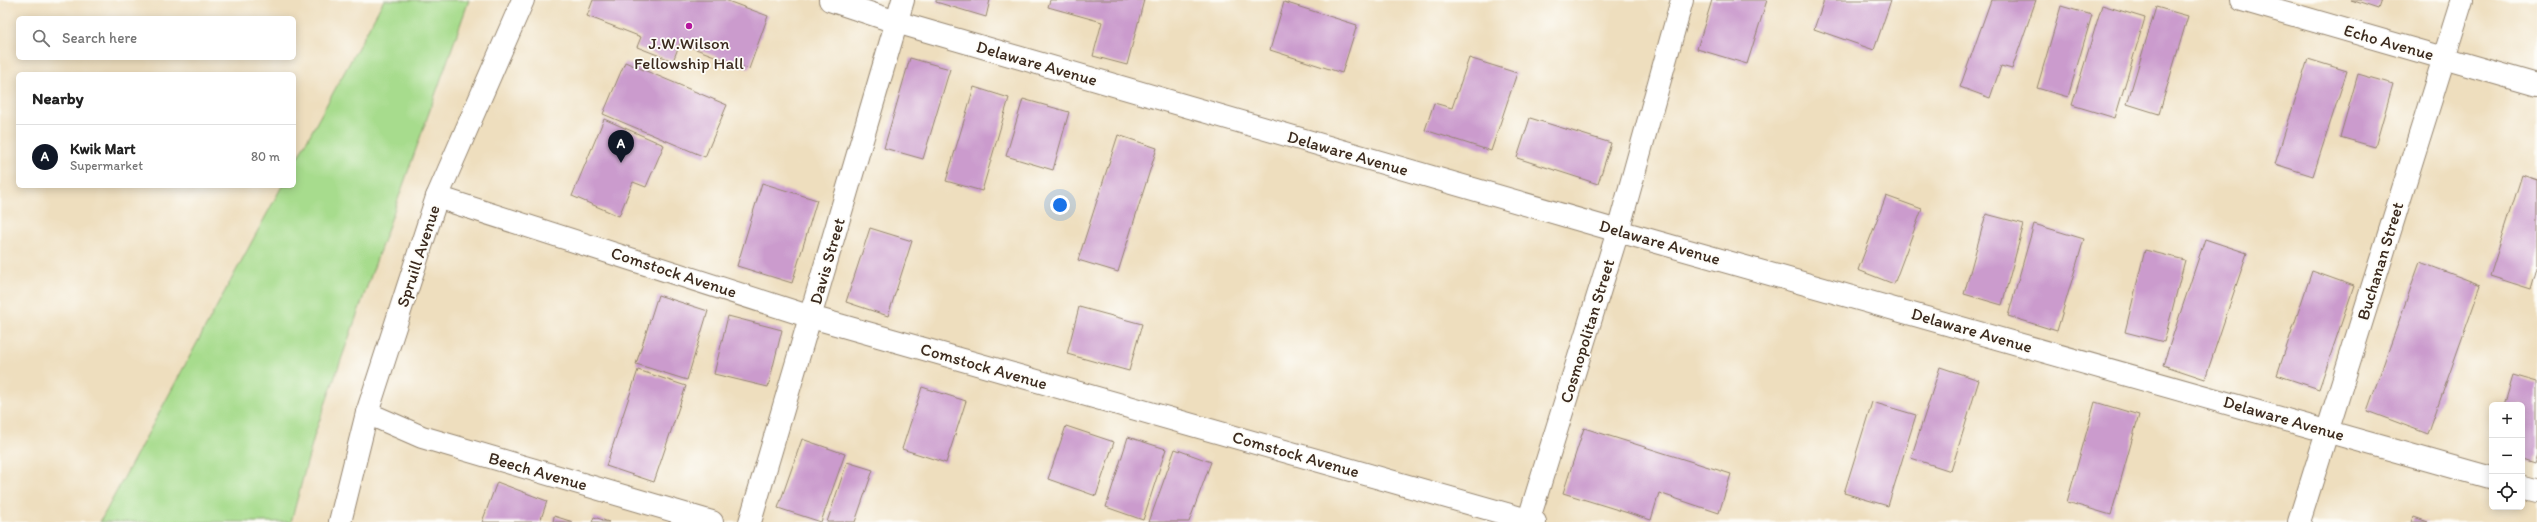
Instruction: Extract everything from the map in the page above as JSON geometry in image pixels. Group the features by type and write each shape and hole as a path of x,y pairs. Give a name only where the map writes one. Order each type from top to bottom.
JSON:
{"street":[{"name":"Spruill Avenue","path":"340,522 367,413 437,197 523,0"},
{"name":"Delaware Avenue","path":"830,0 896,22 1618,231 2327,430 2489,477"},
{"name":"Davis Street","path":"750,522 903,0"},
{"name":"Cosmopolitan Street","path":"1531,521 1618,231 1682,0"},
{"name":"Echo Avenue","path":"2242,0 2537,84"},
{"name":"Buchanan Street","path":"2299,522 2462,0"},
{"name":"Comstock Avenue","path":"437,197 811,317 1531,521"},
{"name":"Beech Avenue","path":"367,413 422,437 712,522"},
{"path":"2525,488 2537,491"}],"green space":[{"path":"384,0 469,0 315,433 291,522 100,522 281,188 296,188 296,160"}],"building":[{"name":"J.W.Wilson Fellowship Hall","path":"593,0 725,0 768,16 749,69 680,43 673,61 637,47 641,37 587,16"},
{"path":"936,0 990,0 986,17 936,2"},
{"path":"1050,0 1144,0 1127,65 1093,56 1102,22 1048,7"},
{"path":"1712,0 1767,0 1747,64 1697,49"},
{"path":"1824,0 1891,0 1874,50 1814,29"},
{"path":"1991,0 2036,0 2012,69 2001,66 1990,98 1960,87"},
{"path":"2351,0 2381,0 2378,9"},
{"path":"1284,2 1357,25 1342,73 1270,50"},
{"path":"2102,5 2145,18 2115,118 2072,105"},
{"path":"2061,6 2092,15 2068,97 2037,88"},
{"path":"2156,7 2188,16 2159,114 2127,104"},
{"path":"910,58 950,69 923,159 884,148"},
{"path":"1469,58 1517,73 1491,151 1425,130 1434,103 1452,108"},
{"path":"2308,59 2347,71 2313,176 2275,164"},
{"path":"625,62 727,105 705,157 603,114"},
{"path":"2358,74 2393,84 2375,147 2340,137"},
{"path":"974,87 1009,98 982,191 946,181"},
{"path":"1023,99 1069,112 1053,170 1006,156"},
{"path":"1530,118 1611,143 1598,184 1517,158"},
{"path":"604,119 664,145 646,187 633,182 619,216 572,196"},
{"path":"1118,135 1157,148 1118,272 1078,260"},
{"path":"2522,175 2537,180 2537,268 2531,289 2490,276"},
{"path":"762,183 817,200 792,283 737,266"},
{"path":"1886,196 1922,209 1894,284 1858,270"},
{"path":"1986,214 2024,224 2002,305 1964,294"},
{"path":"2034,224 2084,239 2057,331 2008,316"},
{"path":"870,228 912,241 888,316 846,302"},
{"path":"2205,239 2247,253 2205,379 2163,365"},
{"path":"2145,250 2185,260 2164,342 2125,332"},
{"path":"2420,262 2481,285 2428,434 2367,411"},
{"path":"2312,271 2354,286 2319,389 2277,375"},
{"path":"658,295 708,311 687,380 636,364"},
{"path":"1079,307 1142,324 1129,371 1067,354"},
{"path":"728,316 782,330 768,387 714,374"},
{"path":"1940,367 1979,380 1951,471 1911,458"},
{"path":"638,370 686,386 654,482 606,466"},
{"path":"2513,375 2537,382 2537,454 2534,464 2525,461 2525,402 2505,402"},
{"path":"922,387 966,401 946,463 902,449"},
{"path":"1872,402 1916,415 1888,506 1844,493"},
{"path":"2095,402 2139,415 2111,515 2067,502"},
{"path":"1066,426 1114,442 1096,496 1048,479"},
{"path":"1584,428 1731,474 1719,513 1659,493 1651,520 1563,493"},
{"path":"1128,437 1166,449 1143,520 1106,507"},
{"path":"802,439 845,454 821,522 778,508"},
{"path":"1175,449 1211,462 1189,522 1149,522"},
{"path":"847,462 873,470 855,522 827,522"},
{"path":"497,482 547,501 540,522 482,522"},
{"path":"554,516 573,522 553,522"},
{"path":"594,517 609,522 592,522"},
{"path":"2414,517 2428,522 2412,522"}],"place":[{"name":"J.W.Wilson Fellowship Hall","path":"689,26"},
{"name":"Kwik Mart","path":"621,163"}]}
